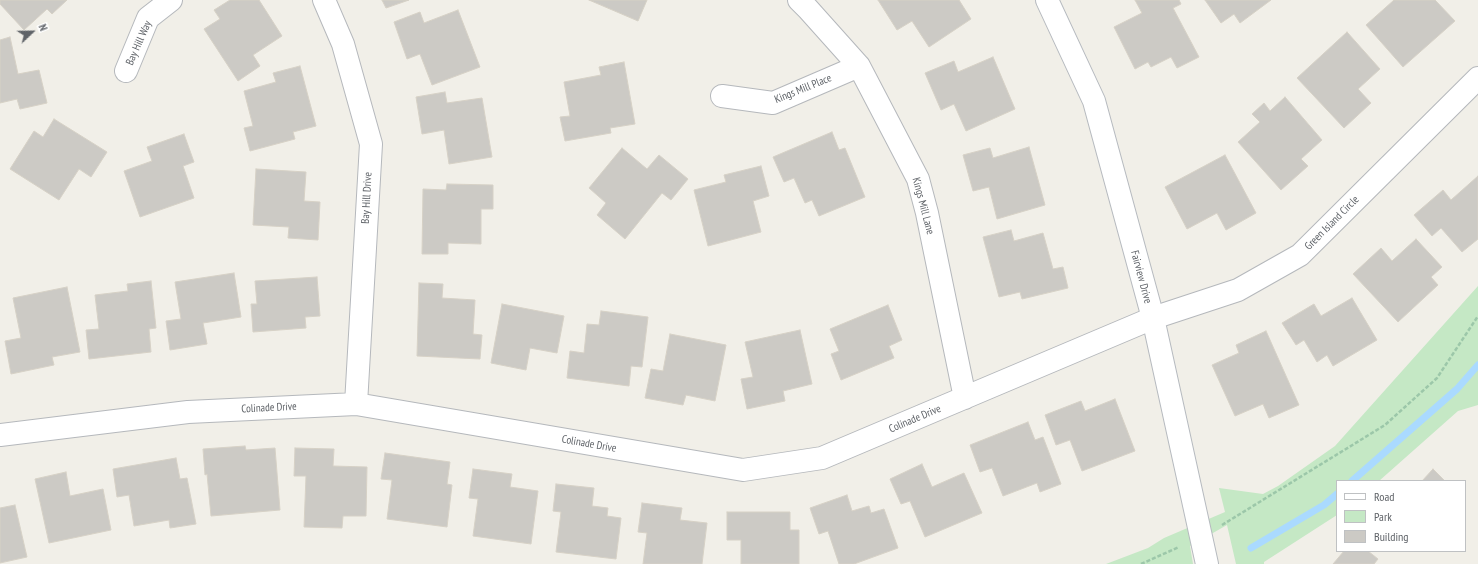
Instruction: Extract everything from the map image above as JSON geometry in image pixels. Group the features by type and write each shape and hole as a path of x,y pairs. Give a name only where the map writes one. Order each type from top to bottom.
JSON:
{"street":[{"name":"Bay Hill Way","path":"126,71 148,18 171,0"},
{"name":"Bay Hill Drive","path":"324,0 343,44 371,144 356,404"},
{"name":"Kings Mill Lane","path":"798,0 808,9 859,66 918,179 927,213 966,398"},
{"name":"Fairview Drive","path":"1048,0 1094,101 1153,318 1207,564"},
{"name":"Kings Mill Place","path":"722,96 773,103 859,66"},
{"name":"Green Island Circle","path":"1153,318 1238,290 1300,254 1478,78"},
{"name":"Colinade Drive","path":"0,435 188,412 356,404 743,470 822,458 1153,318"}],"path":[{"path":"1141,564 1201,537 1385,425 1437,378 1478,316"}],"green space":[{"path":"1478,286 1478,405 1458,411 1380,480 1336,480 1336,516 1264,562 1264,564 1236,564 1227,525 1190,546 1193,564 1106,564 1148,548 1164,538 1225,512 1219,488 1263,494 1278,486 1335,446"}],"building":[{"path":"0,0 67,0 52,14 47,9 24,30 0,4"},
{"path":"230,0 259,0 282,36 253,55 260,66 238,81 204,29 220,19 214,10"},
{"path":"382,0 409,0 386,8"},
{"path":"589,0 647,0 638,21"},
{"path":"878,0 959,0 971,19 929,47 912,21 897,30"},
{"path":"1135,0 1179,0 1181,4 1173,8 1199,57 1177,68 1171,57 1151,67 1148,62 1135,69 1114,27 1142,13"},
{"path":"1205,0 1271,0 1240,23 1234,14 1221,23"},
{"path":"1394,0 1435,0 1455,21 1403,67 1366,25"},
{"path":"458,10 480,67 432,85 420,54 407,59 394,22 420,12 424,23"},
{"path":"1347,32 1380,69 1358,89 1371,103 1344,128 1297,78"},
{"path":"10,37 18,74 39,70 47,103 20,109 17,99 0,103 0,40"},
{"path":"993,57 1015,109 966,131 954,104 941,110 925,73 954,61 958,72"},
{"path":"624,62 635,124 610,128 611,133 565,141 560,117 570,116 564,82 601,75 599,67"},
{"path":"300,66 316,126 293,132 295,139 250,151 244,128 253,126 244,91 276,82 273,73"},
{"path":"445,92 447,103 482,98 492,157 449,164 444,130 422,134 416,97"},
{"path":"1285,97 1322,140 1301,159 1308,166 1281,190 1238,142 1260,122 1252,114 1264,103 1270,111"},
{"path":"54,119 107,152 91,177 79,169 59,200 10,169 34,131 43,137"},
{"path":"832,132 839,150 845,148 865,197 819,216 812,200 805,203 794,178 784,182 773,157"},
{"path":"184,134 194,162 183,166 194,198 140,217 124,171 152,161 147,147"},
{"path":"1029,147 1045,205 997,219 989,187 973,191 963,155 990,148 993,158"},
{"path":"622,148 647,169 659,155 688,179 671,200 662,193 625,239 597,215 606,203 589,188"},
{"path":"1225,155 1256,213 1226,230 1217,213 1187,229 1165,187"},
{"path":"761,166 769,196 753,201 761,232 708,246 694,190 726,182 724,175"},
{"path":"256,169 306,172 304,201 320,202 318,240 288,238 289,227 253,225"},
{"path":"1478,176 1478,239 1462,252 1441,228 1432,236 1414,215 1443,190 1451,200"},
{"path":"447,184 493,185 493,209 481,209 481,244 448,243 448,254 422,254 423,189 446,190"},
{"path":"1011,230 1014,241 1043,233 1053,269 1063,267 1068,288 1022,299 1020,292 999,297 983,237"},
{"path":"1416,239 1442,267 1431,277 1438,285 1398,322 1353,274 1381,248 1392,261"},
{"path":"234,273 241,317 203,323 207,344 170,350 166,321 181,319 175,282"},
{"path":"317,277 320,316 305,317 306,328 253,332 251,304 257,304 255,281"},
{"path":"151,281 156,328 149,329 151,352 89,359 86,330 99,329 95,295 128,291 127,284"},
{"path":"419,283 443,284 442,298 475,300 473,334 482,335 480,359 417,356"},
{"path":"67,287 80,352 52,357 54,365 11,374 5,341 21,338 13,298"},
{"path":"1352,298 1377,340 1333,366 1327,355 1317,362 1304,340 1296,345 1282,323 1314,304 1321,316"},
{"path":"502,304 564,316 557,353 530,348 526,370 491,363"},
{"path":"888,305 902,340 889,346 894,358 841,380 831,354 839,351 830,329"},
{"path":"601,311 648,317 642,367 631,366 629,386 567,378 570,351 584,353 587,324 599,325"},
{"path":"800,330 812,384 783,391 785,401 747,409 741,379 753,377 745,342"},
{"path":"1266,331 1299,405 1269,418 1263,404 1235,416 1212,365 1239,353 1236,345"},
{"path":"670,334 726,345 715,401 686,395 683,405 645,398 651,369 663,371"},
{"path":"1115,399 1135,451 1082,471 1070,440 1056,445 1045,415 1081,401 1085,411"},
{"path":"1028,422 1035,440 1043,437 1061,484 1040,492 1037,483 1003,496 992,468 980,472 970,445"},
{"path":"245,446 246,450 275,448 280,510 211,516 203,449"},
{"path":"295,448 334,449 333,466 367,467 366,516 343,516 342,528 304,527 306,476 294,476"},
{"path":"385,453 450,462 447,484 452,485 447,527 387,519 392,480 381,479"},
{"path":"176,458 180,479 187,478 196,524 170,528 169,520 134,526 129,495 117,497 113,469"},
{"path":"922,464 932,487 964,473 982,513 925,537 910,501 901,504 890,479"},
{"path":"473,469 512,474 510,487 538,491 531,544 473,536 478,499 469,498"},
{"path":"1433,469 1444,480 1423,480"},
{"path":"66,472 70,496 103,489 111,530 49,543 35,479"},
{"path":"556,484 594,488 592,506 608,508 607,516 621,518 616,559 556,552 561,512 553,511"},
{"path":"847,495 852,511 869,506 871,513 884,509 898,548 854,564 839,564 828,531 819,534 810,508"},
{"path":"642,503 682,508 680,520 707,523 702,564 643,564 647,533 638,532"},
{"path":"15,505 27,557 0,563 0,508"},
{"path":"727,512 790,512 790,530 799,530 799,564 741,564 741,540 727,540"},
{"path":"1343,552 1369,552 1378,559 1374,564 1333,564"}],"waterway":[{"path":"1353,480 1457,389 1478,365"},
{"path":"1251,548 1324,505 1336,495"}]}
